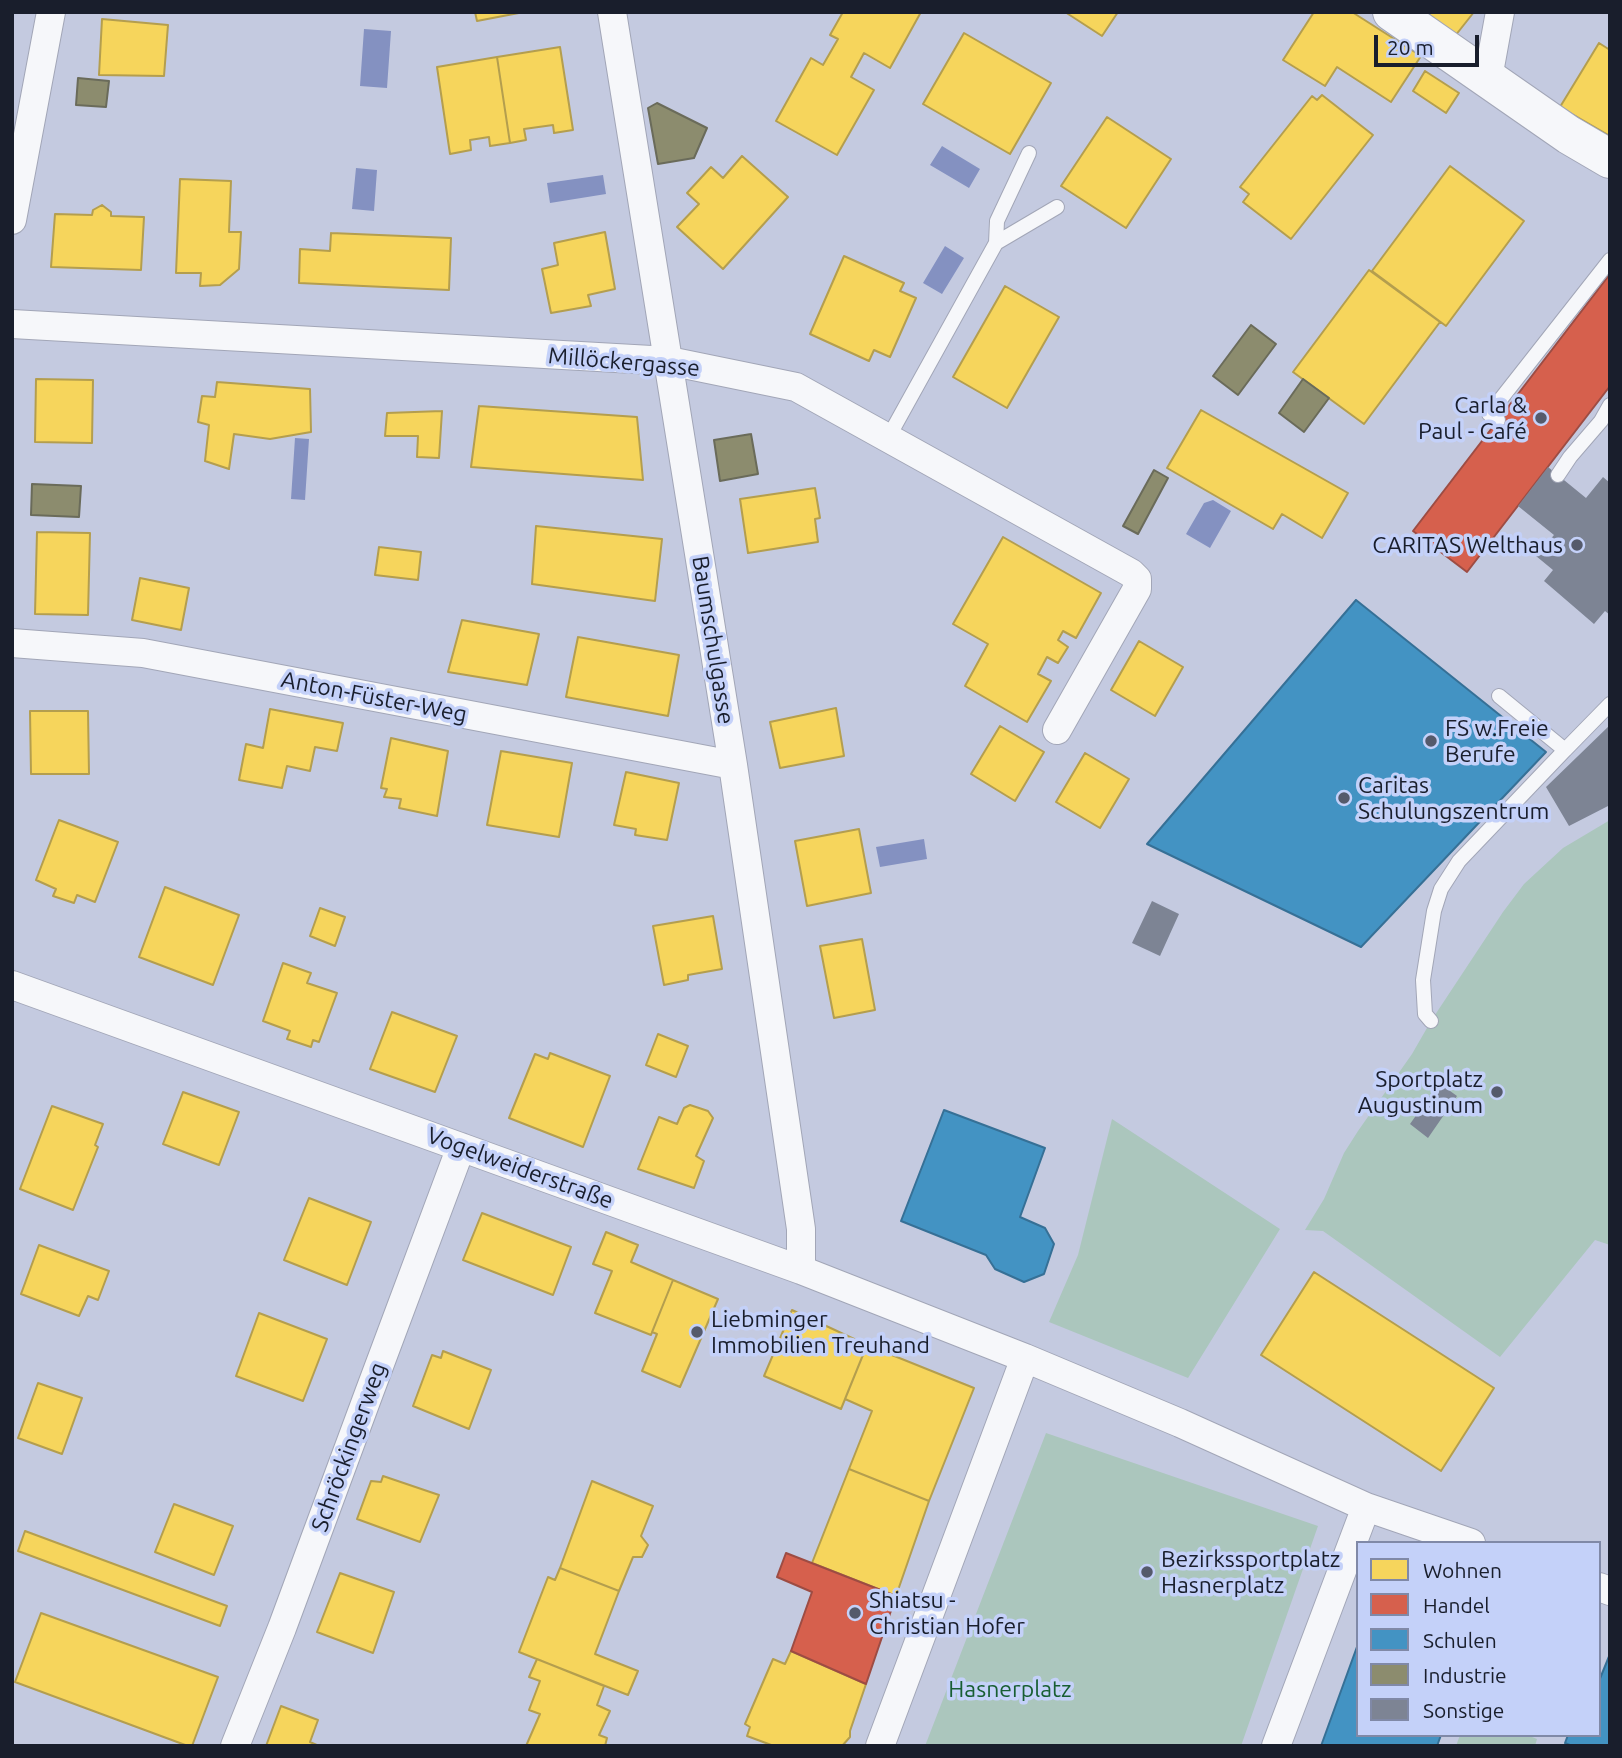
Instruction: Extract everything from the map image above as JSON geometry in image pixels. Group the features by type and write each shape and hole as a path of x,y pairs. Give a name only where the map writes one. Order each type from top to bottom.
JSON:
{"main road":[{"path":"1392,12 1569,135 1610,159"}],"street":[{"path":"12,220 51,12"},
{"name":"Baumschulgasse","path":"612,12 733,765 801,1229 801,1270"},
{"path":"1489,78 1500,12"},
{"name":"Millöckergasse","path":"12,324 669,361 796,387 1138,579 1137,589 1057,730"},
{"name":"Anton-Füster-Weg","path":"12,643 143,653 733,765"},
{"name":"Vogelweiderstraße","path":"12,985 801,1270 1025,1358"},
{"name":"Schröckingerweg","path":"235,1746 282,1628 461,1147"},
{"path":"880,1746 1025,1358 1189,1427 1366,1507 1465,1541"},
{"path":"1276,1746 1366,1507"}],"lane":[{"path":"888,438 996,243 997,221 1029,153"},
{"path":"996,243 1057,207"},
{"path":"1498,420 1489,414 1610,260"},
{"path":"1559,475 1570,457 1601,421 1610,405"},
{"path":"1499,696 1564,750"},
{"path":"1431,1021 1425,1014 1423,980 1434,911 1441,888 1459,861 1610,704"}],"green space":[{"name":"Sportplatz Augustinum","path":"1610,820 1610,1245 1595,1240 1500,1357 1323,1231 1305,1230 1324,1199 1344,1153 1412,1054 1503,912 1524,884 1563,848"},
{"path":"1112,1119 1280,1229 1188,1378 1049,1322 1078,1255"},
{"name":"Hasnerplatz","path":"1046,1433 1318,1526 1241,1746 925,1746"},
{"path":"1459,1737 1537,1739 1535,1746 1456,1746"}],"water":[{"path":"364,29 391,31 387,88 360,86"},
{"path":"942,146 980,169 969,188 930,165"},
{"path":"356,168 377,170 374,211 352,209"},
{"path":"603,175 606,194 550,203 547,183"},
{"path":"945,246 964,258 942,294 923,283"},
{"path":"295,438 309,439 305,500 291,499"},
{"path":"1213,500 1231,511 1210,548 1186,534 1204,503"},
{"path":"924,839 927,859 880,867 876,847"}],"building: Wohnen":[{"path":"475,12 524,12 477,21"},
{"path":"843,12 921,12 890,68 864,53 851,77 874,90 837,155 776,121 811,58 823,65 838,39 830,35"},
{"path":"1065,12 1118,12 1102,36"},
{"path":"1314,12 1352,12 1421,56 1391,102 1337,67 1325,86 1283,60"},
{"path":"1426,12 1474,12 1455,36"},
{"path":"102,19 168,25 164,76 99,75"},
{"path":"964,33 1051,83 1010,154 923,104"},
{"path":"1599,43 1610,50 1610,136 1560,107"},
{"path":"560,47 573,130 554,133 553,125 524,129 526,140 510,143 497,57"},
{"path":"497,57 510,143 490,146 489,137 470,140 471,150 450,154 437,67"},
{"path":"1425,71 1459,93 1446,113 1413,91"},
{"path":"1322,95 1373,135 1291,239 1243,202 1249,194 1240,187 1312,96 1317,100"},
{"path":"1107,117 1171,159 1126,228 1061,186"},
{"path":"742,156 788,197 723,269 677,227 699,204 687,193 711,167 723,178"},
{"path":"1450,166 1524,221 1446,326 1372,271"},
{"path":"180,179 231,181 229,232 241,232 239,269 220,285 200,286 201,273 176,273"},
{"path":"102,205 111,212 111,216 144,217 141,270 51,267 55,214 92,215 93,210"},
{"path":"605,232 615,289 588,295 591,306 551,313 542,269 558,265 554,243"},
{"path":"331,233 451,238 449,290 299,283 300,249 330,251"},
{"path":"844,256 904,283 900,291 916,298 890,357 874,350 869,361 810,334"},
{"path":"1369,270 1440,322 1364,424 1293,372"},
{"path":"1005,286 1059,317 1007,408 953,377"},
{"path":"36,379 93,380 92,443 35,442"},
{"path":"217,382 310,389 311,432 270,439 234,434 229,469 205,461 209,425 198,422 202,396 215,397"},
{"path":"479,406 637,417 643,480 471,467"},
{"path":"1201,410 1348,493 1322,538 1282,514 1273,529 1167,468"},
{"path":"442,411 439,458 417,457 418,436 385,436 387,413"},
{"path":"815,488 820,518 815,519 818,542 748,553 740,499"},
{"path":"536,526 662,539 655,601 532,584"},
{"path":"37,532 90,533 88,615 35,614"},
{"path":"1003,537 1101,593 1076,638 1063,631 1058,640 1068,647 1058,663 1047,657 1038,674 1051,681 1027,722 965,686 988,644 953,624"},
{"path":"379,547 421,552 418,580 375,575"},
{"path":"140,578 189,588 181,630 132,620"},
{"path":"462,620 539,634 527,685 448,672"},
{"path":"578,637 679,655 668,716 566,697"},
{"path":"1139,641 1183,667 1155,716 1111,690"},
{"path":"836,708 844,756 780,768 770,722"},
{"path":"270,709 343,723 337,751 315,747 310,771 287,766 282,788 239,780 246,744 263,748"},
{"path":"30,711 88,711 89,774 31,774"},
{"path":"1000,726 1044,752 1015,801 971,774"},
{"path":"391,738 448,751 437,816 399,808 401,799 384,797 387,789 381,788"},
{"path":"501,751 572,763 559,837 487,825"},
{"path":"1085,753 1129,779 1100,828 1056,802"},
{"path":"626,772 679,783 667,840 635,835 636,829 614,825"},
{"path":"59,820 118,842 95,902 77,895 74,903 53,896 56,889 36,880"},
{"path":"859,829 871,893 807,906 795,841"},
{"path":"165,887 239,915 213,985 139,957"},
{"path":"320,908 345,917 335,946 310,936"},
{"path":"713,916 722,969 688,975 688,980 664,985 653,926"},
{"path":"862,939 875,1010 834,1018 820,946"},
{"path":"283,963 311,973 307,983 337,993 319,1042 313,1040 311,1047 287,1039 290,1031 263,1021"},
{"path":"392,1012 457,1036 435,1092 370,1069"},
{"path":"658,1034 688,1046 676,1077 646,1065"},
{"path":"550,1053 610,1076 583,1147 509,1118 535,1054 548,1059"},
{"path":"183,1092 239,1112 219,1165 163,1144"},
{"path":"690,1105 708,1111 713,1118 696,1156 704,1161 694,1188 638,1169 659,1117 677,1124 684,1108"},
{"path":"52,1106 103,1124 95,1145 98,1147 73,1210 20,1189"},
{"path":"309,1198 371,1222 347,1285 284,1260"},
{"path":"482,1213 571,1247 553,1295 463,1260"},
{"path":"606,1232 638,1245 631,1262 673,1280 651,1335 595,1313 612,1271 593,1264"},
{"path":"39,1245 109,1271 98,1300 88,1296 79,1316 21,1294"},
{"path":"1314,1272 1494,1388 1441,1471 1261,1355"},
{"path":"673,1280 718,1299 680,1387 642,1371 657,1334 652,1332"},
{"path":"792,1310 867,1345 841,1409 764,1376"},
{"path":"259,1313 327,1339 303,1401 236,1376"},
{"path":"867,1345 974,1388 929,1501 849,1469 872,1411 845,1399"},
{"path":"443,1351 491,1370 469,1429 413,1406 432,1355 441,1358"},
{"path":"38,1383 82,1398 62,1454 18,1438"},
{"path":"849,1469 929,1501 896,1596 812,1563"},
{"path":"383,1476 439,1495 420,1542 357,1519 371,1481 381,1482"},
{"path":"592,1481 653,1506 641,1536 648,1545 642,1557 633,1557 619,1591 560,1568"},
{"path":"174,1504 233,1526 214,1575 155,1552"},
{"path":"25,1531 227,1606 220,1626 18,1551"},
{"path":"560,1568 619,1591 595,1654 638,1671 628,1695 519,1652 548,1577 555,1580"},
{"path":"340,1573 394,1592 373,1653 317,1632"},
{"path":"41,1613 218,1677 192,1746 15,1682"},
{"path":"791,1651 866,1684 850,1737 842,1746 774,1746 747,1736 750,1727 745,1724 773,1659 785,1664"},
{"path":"537,1659 604,1686 597,1705 610,1711 599,1735 607,1738 605,1746 526,1746 540,1714 529,1710 540,1681 529,1677"},
{"path":"281,1706 318,1720 310,1742 319,1746 266,1746"}],"building: Handel":[{"path":"1610,274 1610,386 1467,572 1413,531"},
{"path":"786,1553 896,1596 866,1684 791,1651 812,1592 777,1577"}],"building: Schulen":[{"name":"Caritas Schulungszentrum","path":"1356,600 1546,752 1361,947 1147,844"},
{"path":"944,1110 1045,1148 1020,1217 1045,1228 1054,1244 1044,1274 1024,1282 995,1269 986,1255 901,1221"},
{"path":"1356,1650 1356,1737 1440,1737 1437,1746 1321,1746"},
{"path":"1610,1654 1610,1746 1572,1746 1565,1743 1567,1737 1601,1737 1601,1676"}],"building: Industrie":[{"path":"78,78 109,81 106,107 76,105"},
{"path":"657,103 707,128 694,158 658,164 648,108"},
{"path":"1251,325 1276,344 1238,395 1213,376"},
{"path":"1303,379 1329,398 1304,432 1279,413"},
{"path":"751,434 758,474 720,481 714,440"},
{"path":"1154,470 1168,478 1138,534 1123,526"},
{"path":"32,484 81,486 79,517 31,515"}],"building: Sonstige":[{"name":"CARITAS Welthaus","path":"1548,467 1586,498 1603,477 1610,483 1610,615 1605,611 1594,624 1544,581 1553,570 1536,556 1554,535 1518,506"},
{"path":"1610,725 1610,805 1569,826 1546,787"},
{"path":"1152,901 1179,914 1160,956 1132,943"},
{"path":"1439,1083 1457,1096 1428,1138 1410,1124"}],"place":[{"name":"Carla & Paul - Café","path":"1541,418"},
{"name":"CARITAS Welthaus","path":"1577,545"},
{"name":"FS w.Freie Berufe","path":"1431,741"},
{"name":"Caritas Schulungszentrum","path":"1344,798"},
{"name":"Sportplatz Augustinum","path":"1497,1092"},
{"name":"Liebminger Immobilien Treuhand","path":"697,1332"},
{"name":"Bezirkssportplatz Hasnerplatz","path":"1147,1572"},
{"name":"Shiatsu - Christian Hofer","path":"855,1613"}]}
